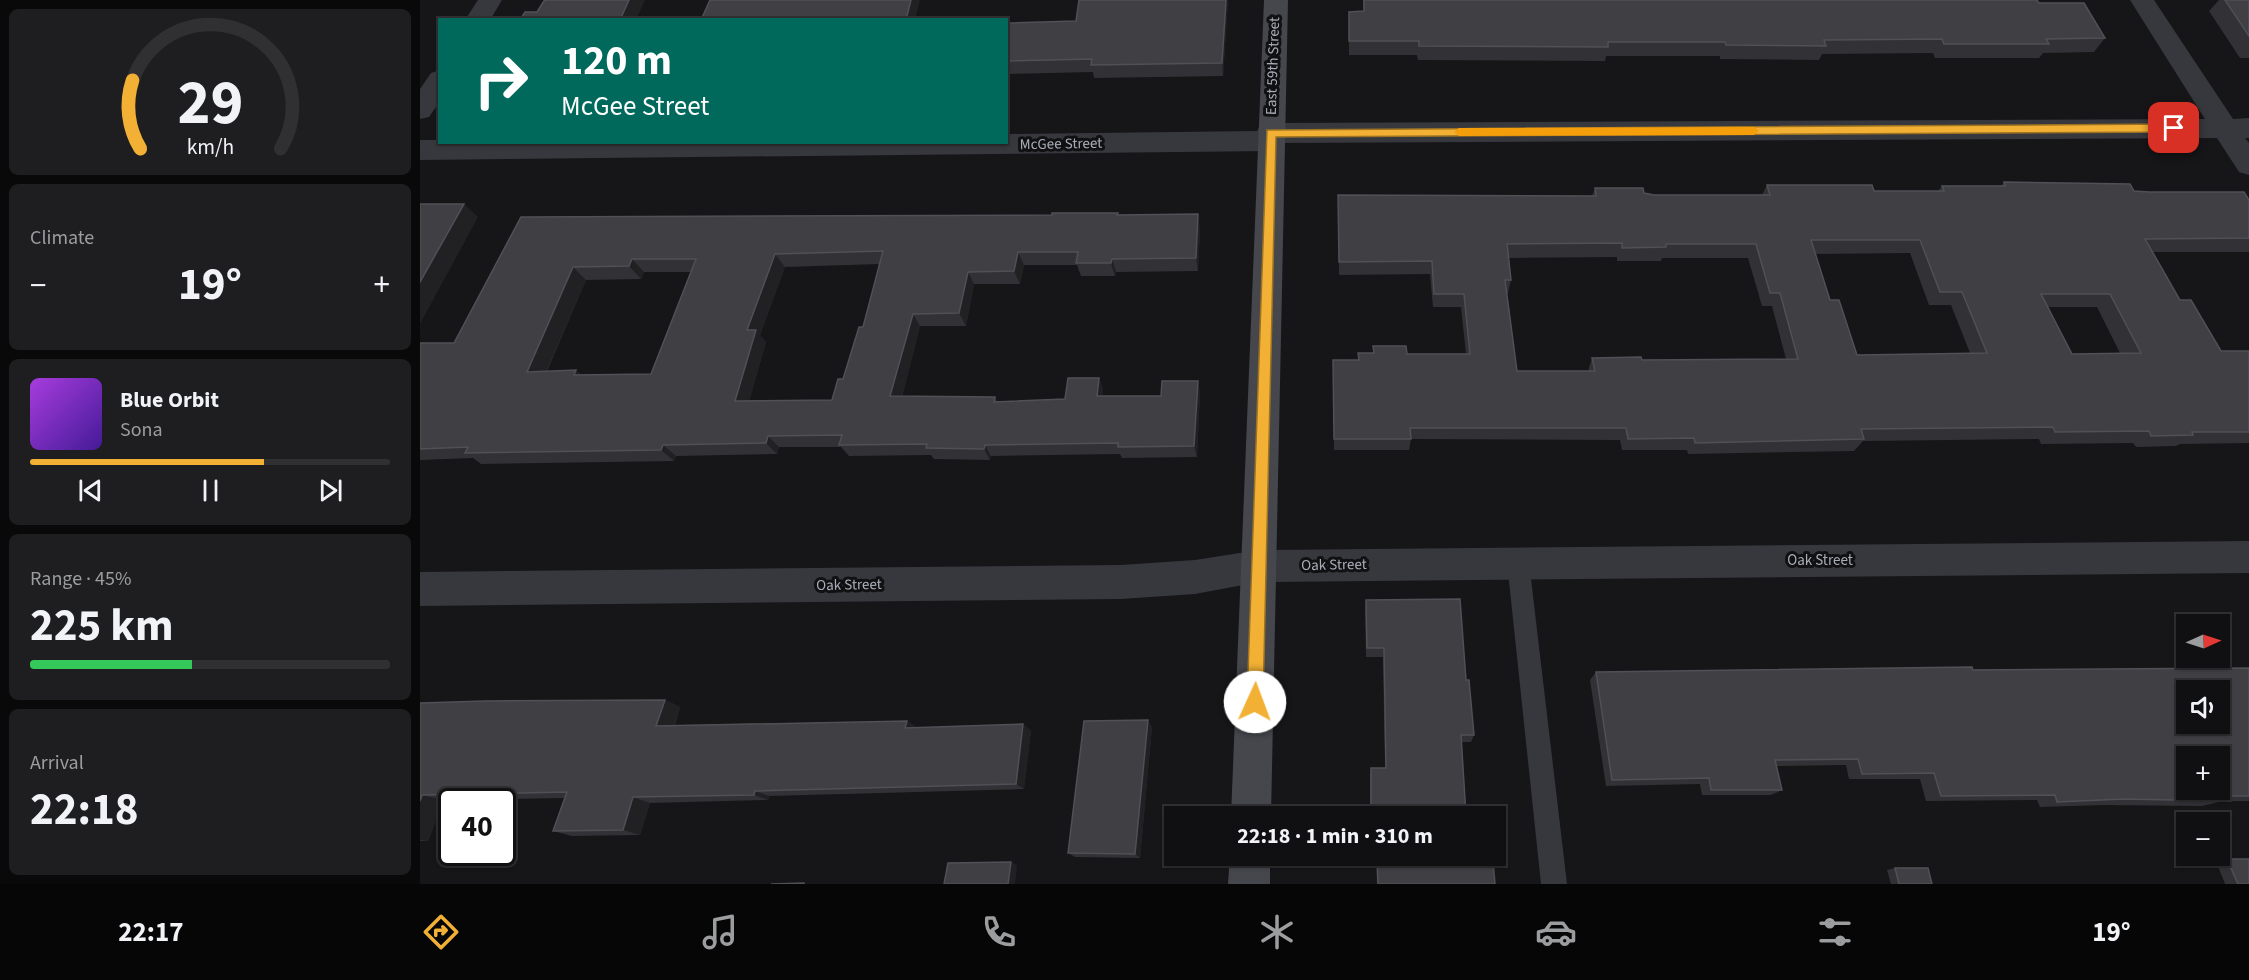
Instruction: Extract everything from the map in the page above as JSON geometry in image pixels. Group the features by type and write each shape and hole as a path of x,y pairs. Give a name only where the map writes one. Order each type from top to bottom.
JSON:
{"street":[{"path":"478,18 490,0"},
{"name":"East 59th Street","path":"1251,806 1270,137 1276,0"},
{"path":"2142,0 2237,128 2249,165"},
{"path":"420,110 438,82"},
{"name":"McGee Street","path":"1008,141 2237,128"},
{"name":"McGee Street","path":"420,150 812,144"},
{"name":"Oak Street","path":"420,589 1121,582 1195,577 1259,566 2249,557"},
{"path":"1249,884 1250,866"}],"lane":[{"path":"1518,562 1554,884"}],"building":[{"path":"629,0 621,18 521,18 525,12 537,12 544,1"},
{"path":"710,0 911,0 906,18 702,18"},
{"path":"1079,0 1226,0 1222,63 1091,65 1092,59 1008,61 1008,23 1076,21"},
{"path":"1364,0 2037,0 2039,3 2084,3 2105,38 2046,39 2049,44 1944,44 1942,39 1824,40 1826,46 1726,45 1725,42 1608,42 1608,47 1419,46 1419,41 1349,41 1349,12 1364,11"},
{"path":"2225,0 2249,0 2249,36"},
{"path":"2004,182 2130,184 2134,191 2244,192 2249,200 2249,238 2145,239 2180,300 2191,300 2221,351 2249,351 2249,432 2192,432 2193,435 2151,436 2149,431 2055,432 2053,427 1861,429 1864,439 1695,443 1694,438 1628,439 1626,428 1410,428 1411,439 1334,439 1333,360 1359,360 1358,353 1374,353 1373,346 1406,346 1407,354 1470,354 1464,294 1434,294 1432,261 1339,262 1338,195 1596,196 1595,188 1643,188 1644,193 1654,195 1770,195 1767,185 1872,185 1874,191 1944,191 1942,186 2005,186","holes":["1811,240 1920,240 1940,292 1962,292 1987,353 1857,355 1839,300 1830,300","1622,243 1622,248 1666,247 1666,244 1756,244 1770,293 1780,293 1798,359 1592,358 1595,371 1517,371 1505,280 1511,280 1507,244","2041,294 2110,294 2141,353 2072,354"]},
{"path":"420,204 464,204 420,282"},
{"path":"1052,213 1198,214 1196,258 1112,259 1111,263 1076,263 1078,252 1018,252 1014,271 968,272 959,313 913,314 890,396 995,397 994,402 1065,399 1068,378 1099,378 1097,396 1161,396 1162,381 1198,381 1194,446 1118,447 1118,443 985,445 984,449 926,448 927,444 839,445 842,435 768,436 766,443 663,445 661,450 465,453 468,447 420,449 420,343 454,343 521,217 1052,215","holes":["883,251 863,327 859,327 843,379 838,379 832,400 735,401 756,330 747,330 775,254","632,259 696,259 651,374 574,375 576,370 527,372 573,267 629,266"]},
{"path":"1460,599 1466,680 1469,680 1474,735 1461,735 1465,806 1371,806 1371,768 1386,768 1384,648 1367,648 1366,600"},
{"path":"1972,667 1973,670 2249,668 2249,796 2230,796 2230,746 2176,746 2176,800 2224,801 2123,799 2057,802 2055,795 1941,796 1934,773 1862,774 1858,759 1775,760 1782,790 1711,790 1709,778 1612,780 1596,672"},
{"path":"665,700 656,726 907,721 905,728 1023,724 1016,784 755,791 754,795 633,797 623,830 553,831 567,792 516,793 516,788 438,788 438,795 422,795 420,801 420,703"},
{"path":"1148,720 1135,854 1068,853 1084,721"},
{"path":"2230,859 2249,859 2249,884 2238,884 2230,866"},
{"path":"1011,862 1008,884 944,884 948,863"},
{"path":"1377,866 1493,866 1495,884 1378,884"},
{"path":"1895,868 1928,868 1932,884 1899,884"}],"slow traffic":[{"path":"1459,132 1754,131"}],"route":[{"path":"1255,702 1270,133 2174,128"}]}
